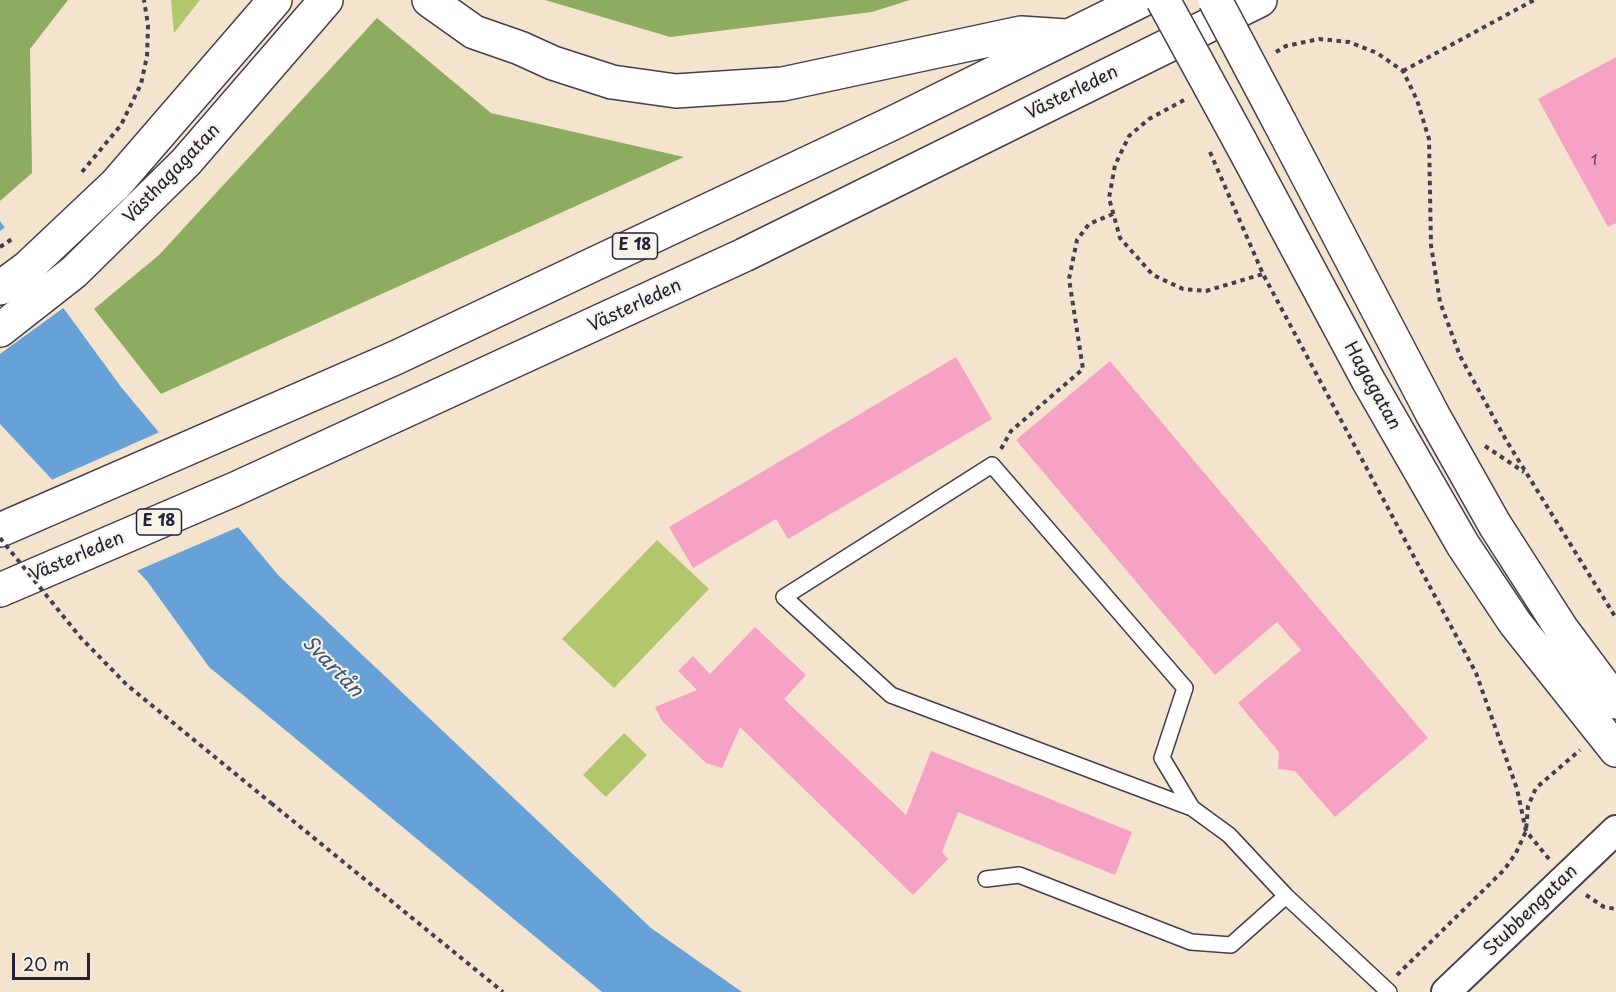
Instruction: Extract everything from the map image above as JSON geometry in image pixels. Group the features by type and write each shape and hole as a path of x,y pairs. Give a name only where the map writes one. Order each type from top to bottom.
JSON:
{"main road":[{"name":"Västhagagatan","path":"0,288 52,245 116,184 276,0"},
{"name":"Västhagagatan","path":"0,330 74,272 186,162 326,0"},
{"path":"429,0 474,32 495,38 580,73 646,89 676,91 783,84 1022,33 1068,36"},
{"path":"455,0 495,38"},
{"name":"E 18","path":"0,530 198,445 556,283 1142,0"},
{"name":"Hagagatan","path":"1162,0 1368,380 1463,545 1515,623 1608,742"},
{"path":"1215,0 1433,415 1495,525 1561,628 1616,702"},
{"name":"Västerleden","path":"0,590 235,489 744,255 1260,0"}],"street":[{"name":"Stubbengatan","path":"1446,992 1616,830"}],"lane":[{"path":"1192,808 1162,758 1185,688 992,465 784,597 891,695 1192,808 1229,835 1286,896 1387,990"},
{"path":"986,879 1020,875 1191,942 1231,945 1286,896"}],"path":[{"path":"75,181 121,125 141,84 147,56 148,25 144,0"},
{"path":"1403,71 1534,0"},
{"path":"1210,152 1263,274 1476,672 1517,789 1526,831 1535,846 1553,863"},
{"path":"992,465 1011,431 1083,369 1070,279 1071,269 1077,240 1089,224 1113,214"},
{"path":"1527,474 1616,618"},
{"path":"0,538 81,638 126,685 503,992"},
{"path":"1387,990 1504,870 1516,853 1526,831 1528,806 1536,788 1608,742"},
{"path":"1578,887 1592,900 1616,909"}],"green space":[{"path":"0,0 68,0 30,49 32,173 0,201"},
{"path":"171,0 200,0 174,33"},
{"path":"545,0 910,0 872,12 670,37"},
{"path":"377,18 491,113 684,157 161,394 94,309 159,255"},
{"path":"657,540 709,589 614,688 562,639"},
{"path":"624,733 647,755 606,797 583,775"}],"water":[{"name":"Svartån","path":"0,221 121,387 279,576 651,928 742,992 602,992 209,667 147,581 0,424"}],"pier":[{"path":"7,226 66,306 0,354 0,231"},
{"path":"162,431 241,526 134,572 49,481"}],"building":[{"path":"1616,57 1616,223 1608,227 1538,99"},
{"path":"956,357 992,419 788,539 776,519 693,568 669,527"},
{"path":"1110,361 1428,738 1335,817 1295,771 1278,769 1279,752 1238,703 1301,650 1277,622 1215,675 1016,440"},
{"path":"755,627 806,675 784,699 906,815 931,751 1132,832 1115,875 958,812 942,852 948,859 913,895 740,727 722,768 706,763 662,721 655,707 697,690 678,671 693,656 710,674"}]}
